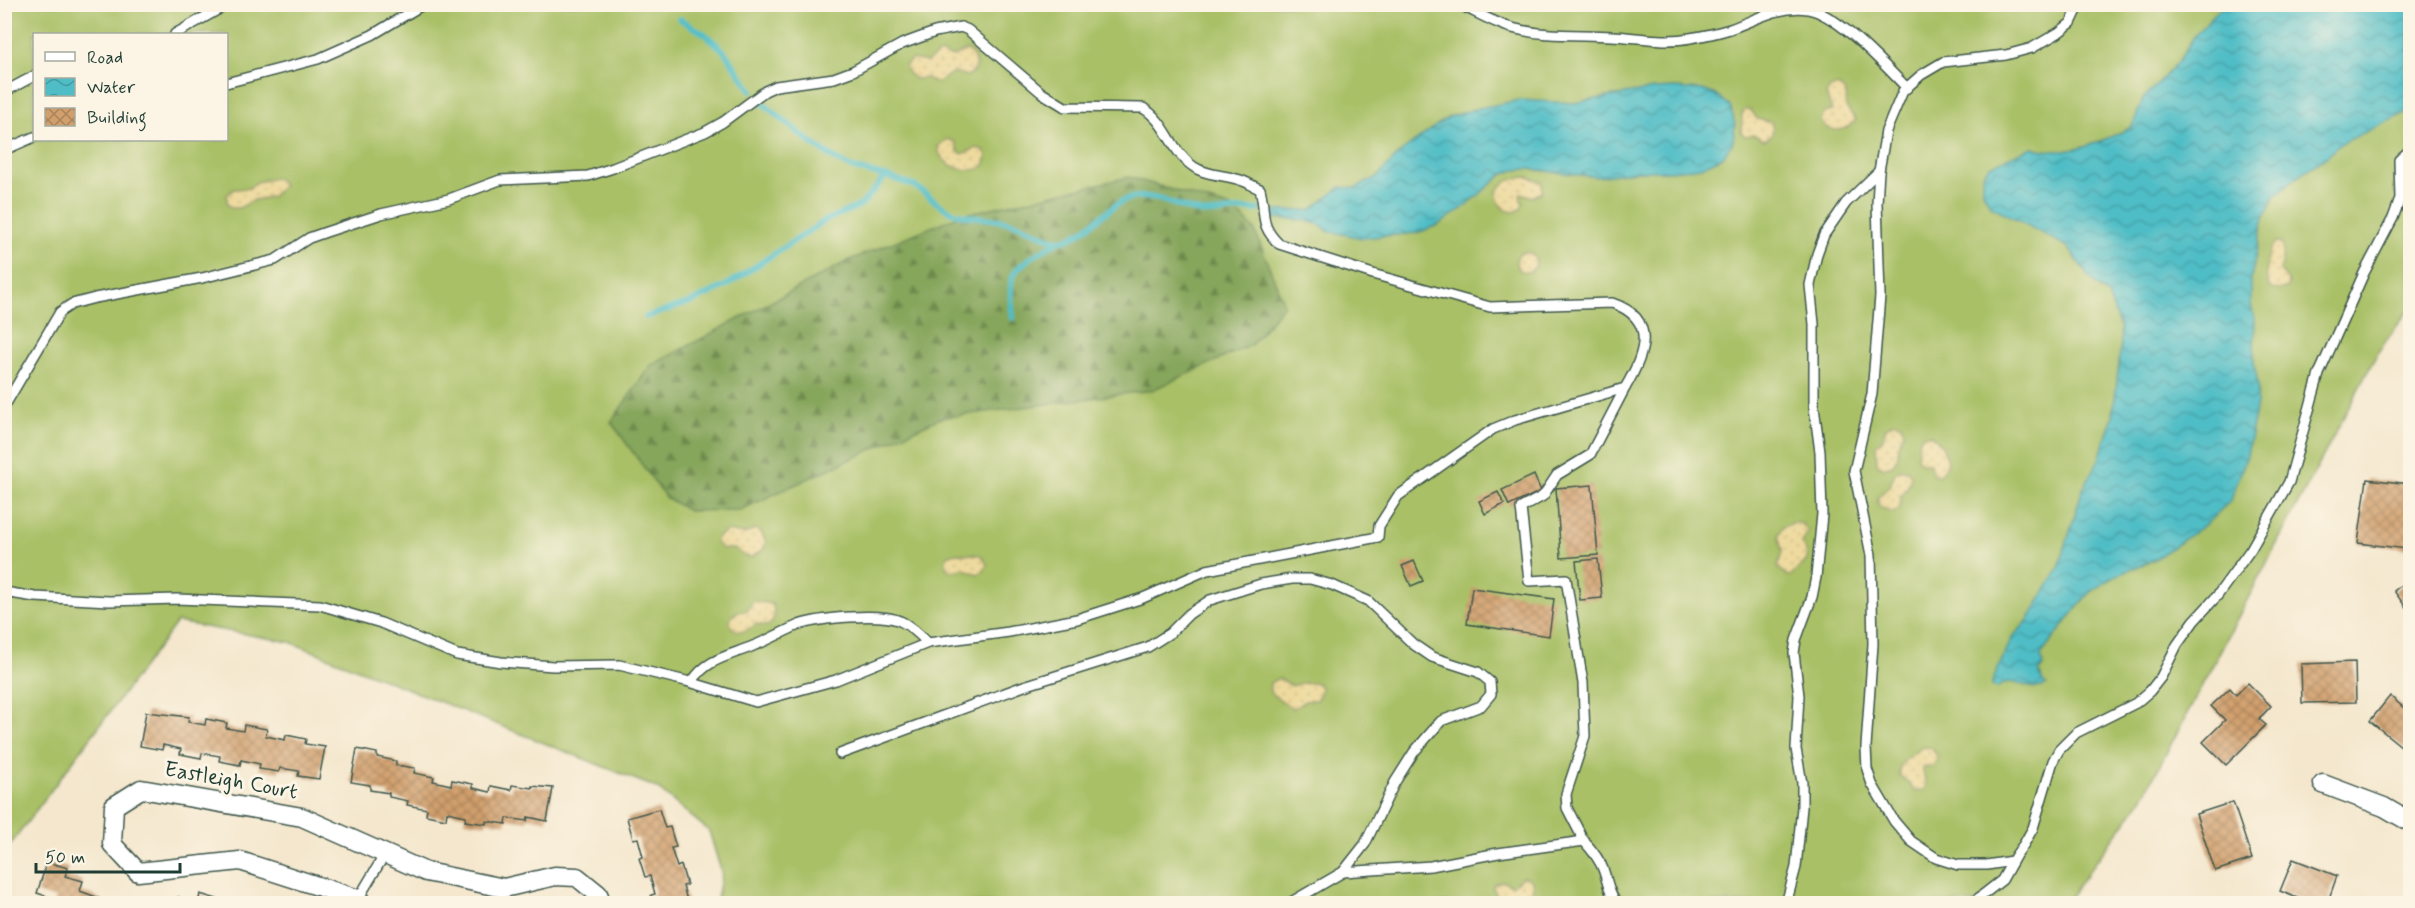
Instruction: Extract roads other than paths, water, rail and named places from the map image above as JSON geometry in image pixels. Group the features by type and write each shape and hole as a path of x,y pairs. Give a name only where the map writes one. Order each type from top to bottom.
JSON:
{"street":[{"path":"2323,784 2384,807 2410,822"},
{"name":"Eastleigh Court","path":"360,901 240,861 138,872 112,844 114,806 141,789 302,817 426,872 504,888 555,876 577,877 600,899"}],"lane":[{"path":"177,33 228,4"},
{"path":"228,82 318,59 372,35 424,4"},
{"path":"1458,4 1511,28 1543,35 1583,34 1657,39 1687,39 1729,29 1759,16 1786,8 1810,9 1834,21 1875,55 1907,88"},
{"path":"2012,861 1958,866 1936,858 1911,841 1894,821 1882,804 1867,769 1868,698 1873,644 1871,555 1854,471 1872,394 1880,296 1877,202 1879,171 1886,131 1903,92 1921,75 1943,62 2006,55 2032,48 2071,23 2080,4"},
{"path":"4,407 60,312 72,304 202,278 275,260 309,238 381,214 449,199 500,180 588,176 705,132 776,86 834,78 853,71 902,44 935,32 961,27 975,35 1042,93 1065,107 1143,108 1151,113 1161,122 1180,154 1195,168 1243,181 1260,189 1265,207 1263,221 1268,234 1279,244 1365,272 1490,307 1612,303 1630,311 1638,321 1644,342 1639,365 1590,455 1557,475 1543,496 1521,508 1529,581 1566,579 1583,683 1585,736 1566,794 1567,808 1584,841 1603,867 1610,895 1617,903"},
{"path":"4,92 33,77"},
{"path":"4,150 33,136"},
{"path":"1971,903 2002,880 2024,844 2033,828 2053,761 2059,750 2076,733 2136,703 2150,691 2194,621 2217,596 2268,522 2289,482 2313,393 2330,345 2393,218 2400,199 2399,160 2410,150"},
{"path":"1786,903 1796,867 1802,807 1802,783 1796,749 1798,696 1794,652 1796,640 1812,597 1822,514 1820,452 1814,407 1814,324 1810,285 1816,254 1824,236 1846,203 1879,171"},
{"path":"4,592 35,597 109,601 177,599 320,605 381,623 457,655 501,662 553,666 619,665 692,682 756,702 836,680 928,643 1009,632 1077,619 1143,598 1207,570 1378,537 1379,526 1398,496 1493,429 1515,420 1625,388"},
{"path":"840,754 1024,686 1148,647 1170,633 1189,614 1210,600 1261,584 1292,579 1310,579 1332,585 1368,601 1413,644 1432,657 1478,672 1490,682 1491,694 1481,706 1441,721 1414,752 1395,782 1365,844 1343,872 1288,903"},
{"path":"692,682 700,670 710,663 800,625 813,622 881,616 899,621 928,643"},
{"path":"1343,872 1431,866 1498,853 1584,841"},
{"path":"360,901 385,855"}],"water":[{"path":"2223,5 2410,5 2410,111 2338,145 2329,155 2294,179 2275,196 2264,218 2251,278 2251,305 2255,321 2254,362 2258,384 2257,404 2247,455 2231,500 2206,524 2155,559 2118,575 2096,588 2084,599 2041,655 2043,666 2039,672 2043,682 2047,685 2034,687 2009,682 1997,688 1992,686 1992,682 2012,638 2029,619 2059,568 2082,491 2099,459 2113,416 2121,343 2120,327 2108,296 2088,276 2068,247 1991,206 1983,192 1982,176 1989,166 2032,147 2058,151 2071,150 2096,143 2132,127 2143,99 2178,62 2194,36"},
{"path":"1654,89 1703,90 1720,97 1731,108 1735,124 1733,142 1723,157 1701,167 1671,171 1636,171 1598,177 1528,169 1514,170 1502,175 1466,206 1438,225 1417,233 1362,238 1328,231 1321,225 1303,220 1272,218 1271,215 1275,211 1311,210 1340,187 1355,188 1364,184 1377,177 1401,152 1437,125 1449,117 1474,109 1520,100 1574,103"}],"waterway":[{"path":"680,19 705,34 723,50 752,91"},
{"path":"761,102 843,164 914,186 944,208 955,213 1013,223 1055,240 1068,239 1076,235 1117,204 1136,197 1155,198 1204,213 1258,210"},
{"path":"646,317 694,301 727,285 826,220 861,205 886,176"},
{"path":"1013,318 1011,284 1017,270 1029,259 1058,241"}]}
